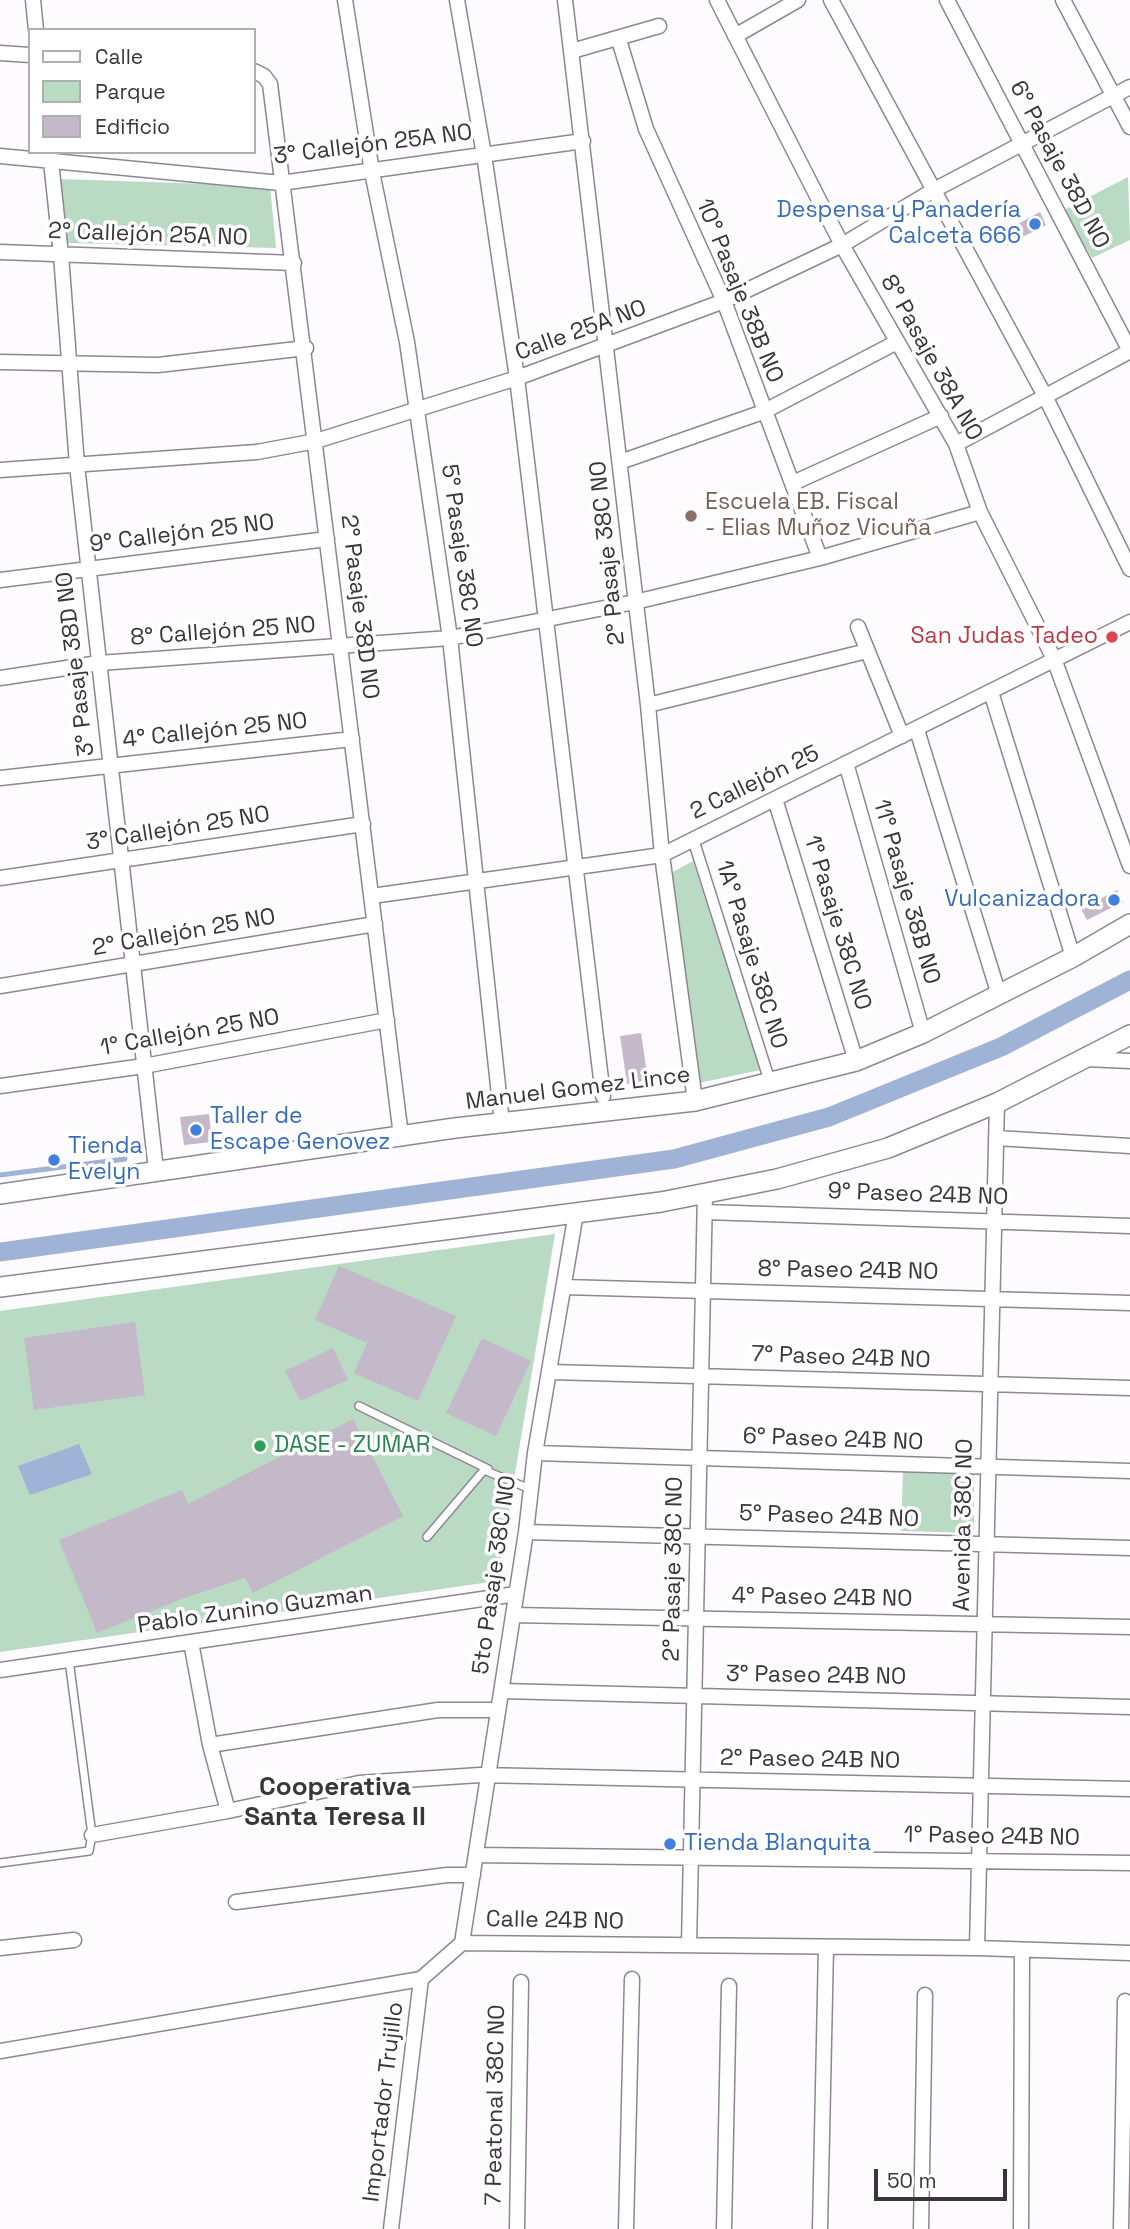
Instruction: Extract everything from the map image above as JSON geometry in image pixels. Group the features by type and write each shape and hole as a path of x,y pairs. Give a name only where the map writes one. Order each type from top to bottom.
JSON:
{"main road":[{"name":"Manuel Gomez Lince","path":"0,1194 401,1136 695,1101 856,1061 923,1033 999,995 1130,924"},
{"path":"0,1287 576,1213 705,1202 888,1148 997,1103 1130,1035"}],"street":[{"path":"33,0 36,28"},
{"name":"5° Pasaje 38C NO","path":"345,0 372,172 418,408 450,638 502,1123"},
{"path":"457,0 484,155 517,379 603,1096"},
{"name":"2° Pasaje 38C NO","path":"565,0 649,705 662,855 695,1101"},
{"name":"8° Pasaje 38A NO","path":"717,0 842,245 956,444 980,512 1054,659 1130,866"},
{"path":"735,36 798,0"},
{"path":"831,0 1045,396 1130,569"},
{"name":"6° Pasaje 38D NO","path":"947,0 1130,351"},
{"path":"1063,0 1130,127"},
{"path":"572,51 619,40 659,26"},
{"name":"10° Pasaje 38B NO","path":"619,40 646,129 724,301 763,412 793,483 820,558"},
{"path":"0,53 28,55"},
{"name":"2° Pasaje 38D NO","path":"256,72 264,76 270,84 281,183 306,348 401,1136"},
{"name":"Calle 25A NO","path":"0,470 257,452 316,441 517,379 606,348 724,301 842,245 1021,142 1130,87"},
{"name":"3° Callejón 25A NO","path":"0,156 50,156 281,183 583,141"},
{"name":"3° Pasaje 38D NO","path":"50,156 61,255 76,465 156,1170"},
{"name":"2° Callejón 25A NO","path":"0,252 294,263"},
{"path":"620,462 763,412 897,342"},
{"path":"0,362 69,361 158,365 306,348"},
{"path":"956,444 1130,351"},
{"path":"793,483 941,416"},
{"name":"8° Callejón 25 NO","path":"0,678 99,663 450,638 635,602 820,558 980,512"},
{"name":"9° Callejón 25 NO","path":"0,580 327,539"},
{"name":"2 Callejón 25","path":"372,896 662,855 1130,622"},
{"path":"858,627 902,736"},
{"path":"649,705 867,651"},
{"path":"990,692 1073,957"},
{"path":"917,730 999,995"},
{"name":"4° Callejón 25 NO","path":"0,778 352,739"},
{"name":"11° Pasaje 38B NO","path":"846,763 923,1033"},
{"name":"1° Pasaje 38C NO","path":"775,799 856,1061"},
{"name":"3° Callejón 25 NO","path":"0,878 363,824"},
{"name":"1A° Pasaje 38C NO","path":"693,839 770,1083"},
{"name":"2° Callejón 25 NO","path":"0,986 375,923"},
{"name":"1° Callejón 25 NO","path":"0,1086 145,1066 387,1020"},
{"path":"1084,1059 1130,1061"},
{"name":"Avenida 38C NO","path":"977,1948 997,1103"},
{"path":"996,1138 1130,1146"},
{"name":"2° Pasaje 38C NO","path":"689,1945 705,1202"},
{"name":"9° Paseo 24B NO","path":"705,1202 1130,1226"},
{"name":"5to Pasaje 38C NO","path":"462,1943 526,1532 535,1453 551,1372 576,1213"},
{"name":"8° Paseo 24B NO","path":"564,1287 1130,1303"},
{"name":"7° Paseo 24B NO","path":"551,1372 1130,1388"},
{"name":"6° Paseo 24B NO","path":"535,1453 1130,1471"},
{"name":"5° Paseo 24B NO","path":"526,1532 1130,1548"},
{"name":"Pablo Zunino Guzman","path":"0,1670 516,1594"},
{"name":"4° Paseo 24B NO","path":"513,1615 1130,1628"},
{"path":"191,1642 210,1745 228,1811"},
{"name":"3° Paseo 24B NO","path":"502,1691 1130,1707"},
{"path":"210,1745 438,1710 498,1710"},
{"name":"2° Paseo 24B NO","path":"92,1835 228,1811 359,1783 488,1776 1130,1790"},
{"name":"1° Paseo 24B NO","path":"476,1855 979,1859 1130,1863"},
{"path":"236,1902 447,1875 473,1875"},
{"path":"0,1948 74,1940"},
{"name":"Calle 24B NO","path":"421,1979 462,1943 977,1948 1130,1953"},
{"path":"820,2229 826,1947"},
{"path":"1021,1950 1021,2229"},
{"path":"0,2051 421,1979"},
{"name":"Importador Trujillo","path":"391,2229 421,1979"},
{"path":"626,2229 632,1979"},
{"name":"7 Peatonal 38C NO","path":"517,2229 521,1982"},
{"path":"724,2229 729,1986"},
{"path":"921,2229 925,1995"},
{"path":"1121,2229 1125,2001"}],"lane":[{"path":"359,1406 530,1489"},
{"path":"427,1537 477,1475 488,1469"},
{"path":"0,1863 89,1851 92,1835 69,1660"}],"green space":[{"path":"1128,177 1130,240 1092,258 1064,210"},
{"path":"59,179 270,186 276,248 67,243"},
{"path":"693,861 760,1070 699,1083 669,874"},
{"name":"DASE - ZUMAR","path":"555,1234 497,1581 0,1652 0,1311"},
{"path":"903,1471 974,1472 974,1533 901,1531"}],"water":[{"path":"79,1444 92,1474 30,1495 18,1466"}],"building":[{"path":"1040,212 1046,225 1007,245 1001,233"},
{"path":"1117,890 1123,902 1087,920 1081,909"},
{"path":"641,1033 648,1080 627,1084 620,1036"},
{"name":"Taller de Escape Genovez","path":"209,1114 212,1142 184,1145 180,1117"},
{"path":"339,1266 456,1316 418,1401 354,1373 367,1343 315,1320"},
{"path":"135,1322 145,1395 34,1410 24,1338"},
{"path":"482,1338 531,1361 496,1436 446,1413"},
{"path":"333,1348 348,1380 300,1401 285,1371"},
{"path":"353,1419 403,1516 253,1593 245,1578 179,1600 97,1633 59,1540 182,1490 188,1504"}],"waterway":[{"path":"0,1252 674,1159 829,1117 1001,1047 1130,980"},
{"path":"0,1175 125,1159"}],"place":[{"name":"Despensa y Panadería Calceta 666","path":"1035,224"},
{"name":"Escuela EB. Fiscal - Elias Muñoz Vicuña","path":"691,516"},
{"name":"San Judas Tadeo","path":"1112,637"},
{"name":"Vulcanizadora","path":"1114,900"},
{"name":"Taller de Escape Genovez","path":"196,1130"},
{"name":"Tienda Evelyn","path":"54,1160"},
{"name":"DASE - ZUMAR","path":"260,1446"},
{"name":"Tienda Blanquita","path":"670,1844"}],"district":[{"name":"Cooperativa Santa Teresa II","path":"335,1803"}]}
